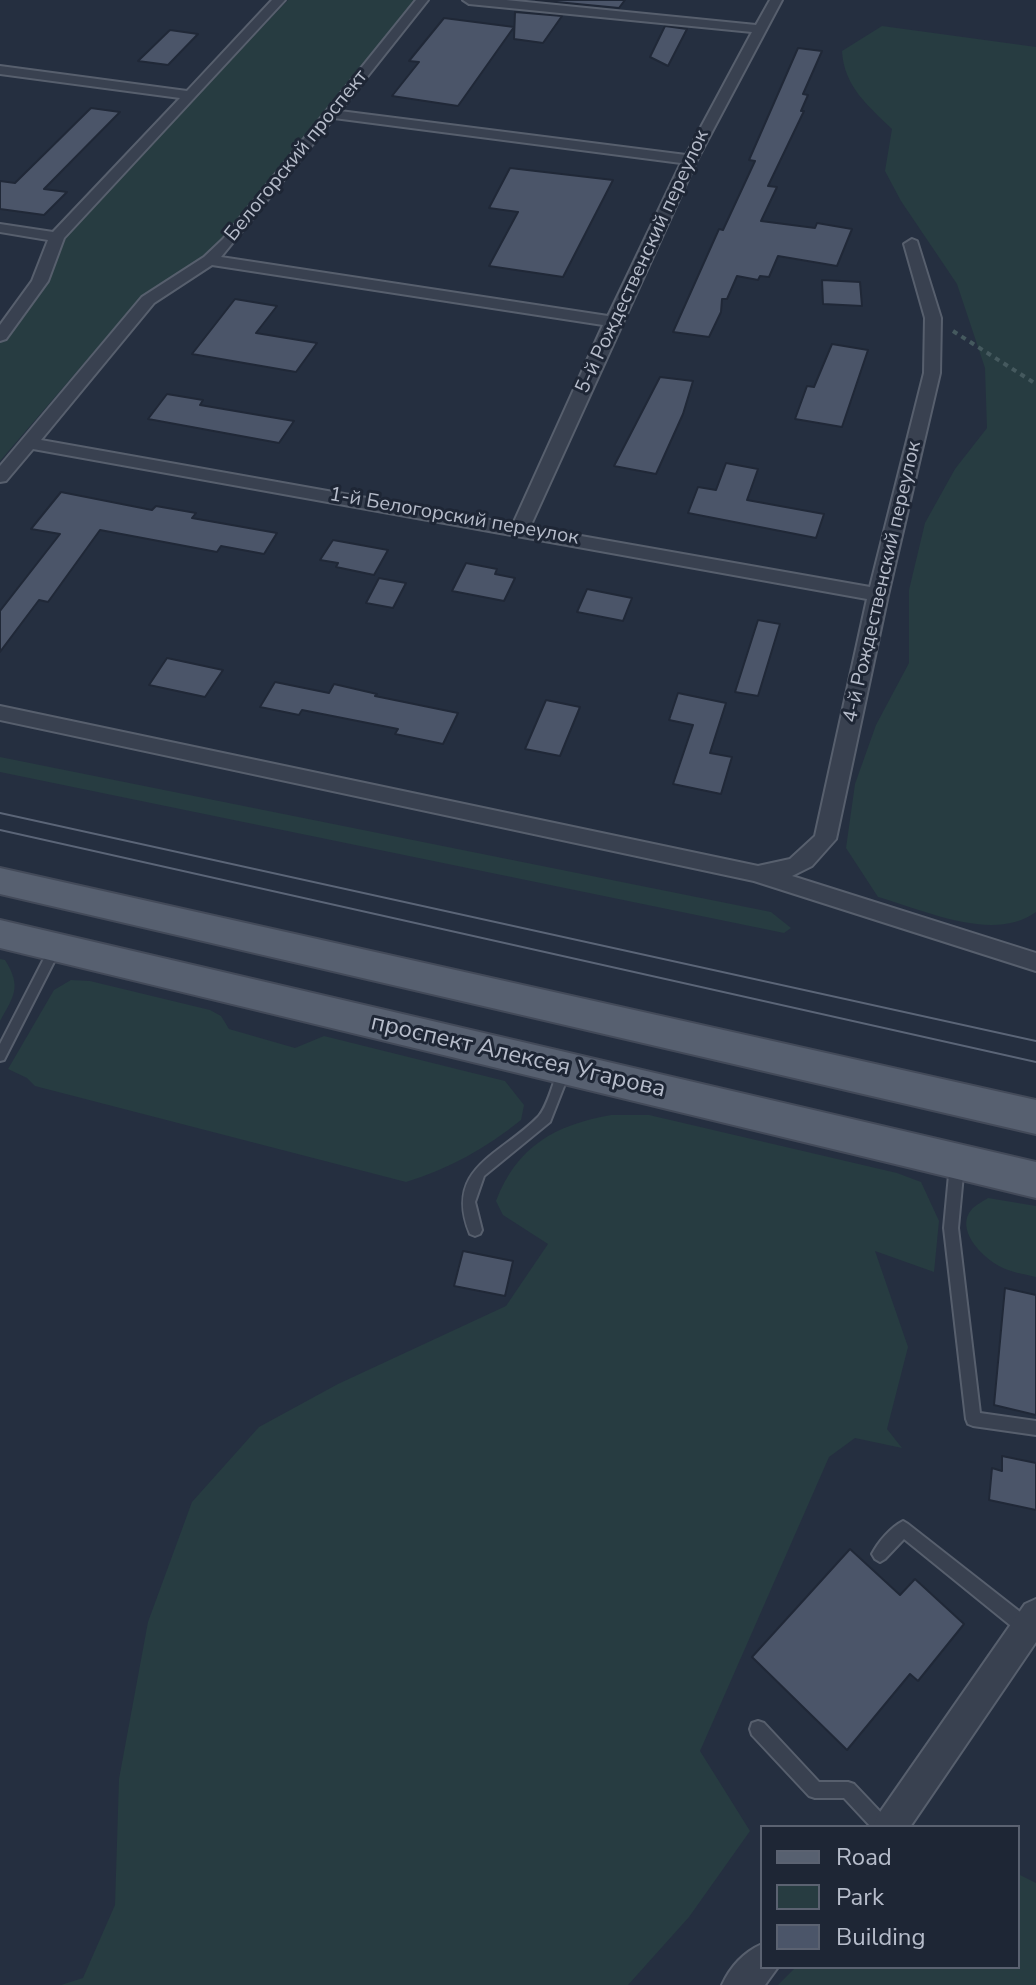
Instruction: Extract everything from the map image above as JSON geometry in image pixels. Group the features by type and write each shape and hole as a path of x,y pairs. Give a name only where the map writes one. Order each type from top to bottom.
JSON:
{"main road":[{"path":"0,881 1036,1117"},
{"name":"проспект Алексея Угарова","path":"0,934 1036,1180"}],"street":[{"path":"0,336 40,281 57,237 279,0"},
{"name":"Белогорский проспект","path":"0,477 148,300 209,260 228,242 422,0"},
{"path":"469,0 758,29"},
{"name":"5-й Рождественский переулок","path":"520,528 690,160 776,0"},
{"path":"0,70 188,95"},
{"path":"331,114 690,160"},
{"path":"0,228 57,237"},
{"name":"4-й Рождественский переулок","path":"755,873 787,872 810,857 825,839 878,595 932,373 933,318 912,244"},
{"path":"209,260 613,322"},
{"name":"1-й Белогорский переулок","path":"30,443 520,528 878,595"},
{"path":"0,713 755,873 1036,962"},
{"path":"891,1825 1032,1621"},
{"path":"740,1985 760,1964"}],"lane":[{"path":"0,1056 56,947"},
{"path":"475,1230 468,1202 479,1173 545,1118 565,1068"},
{"path":"958,1160 951,1228 973,1419 1036,1428"},
{"path":"880,1554 903,1529 1032,1621"},
{"path":"758,1729 815,1790 848,1790 881,1825"}],"path":[{"path":"933,318 1036,384"}],"green space":[{"path":"288,0 415,0 219,246 148,293 128,312 0,461 0,343 30,304 66,235"},
{"path":"882,26 1036,47 1036,912 1019,921 1000,925 958,921 878,897 846,848 855,784 876,725 909,663 909,590 925,523 955,469 987,428 985,368 957,284 901,201 885,171 892,129 858,94 847,75 842,51"},
{"path":"0,757 771,912 791,928 784,933 0,772"},
{"path":"0,959 5,960 15,985 0,1021"},
{"path":"71,980 90,981 210,1010 221,1016 229,1029 295,1048 324,1036 505,1081 524,1105 521,1120 466,1157 406,1182 35,1086 27,1078 8,1069 54,990"},
{"path":"611,1115 649,1115 897,1173 921,1182 939,1221 934,1272 875,1251 908,1347 887,1429 902,1448 855,1438 829,1457 700,1751 750,1831 689,1917 628,1985 61,1985 83,1978 115,1905 119,1779 148,1622 192,1502 259,1427 338,1384 506,1306 548,1244 503,1215 496,1201 505,1182 515,1166 540,1141 572,1125"},
{"path":"988,1198 1036,1206 1036,1277 999,1266 972,1242 966,1225 967,1217"},
{"path":"1020,1875 1036,1883 1036,1985 778,1985 794,1969 1020,1969"}],"building":[{"path":"536,0 625,0 619,8"},
{"path":"515,12 562,16 543,43 514,39"},
{"path":"444,18 514,27 458,106 392,96 419,62 409,61"},
{"path":"665,26 687,29 668,66 650,57"},
{"path":"170,30 198,34 168,65 138,61"},
{"path":"798,48 822,51 803,94 808,95 801,111 804,111 768,186 777,187 761,221 815,228 817,223 852,229 837,266 778,256 769,277 760,276 758,280 737,276 727,299 722,299 721,312 709,337 673,332 719,229 723,230 755,161 749,160"},
{"path":"91,108 120,112 44,189 67,192 44,215 0,209 0,181 15,183"},
{"path":"510,168 613,180 563,277 489,266 518,212 489,208"},
{"path":"822,280 860,282 862,306 823,304"},
{"path":"235,299 277,306 256,333 317,343 296,372 192,354"},
{"path":"832,344 868,350 842,427 795,419 807,386 814,387"},
{"path":"660,377 693,381 683,414 656,474 614,466"},
{"path":"167,394 203,400 200,405 294,421 279,443 148,419"},
{"path":"726,463 758,469 747,500 824,514 816,538 688,513 698,487 716,490"},
{"path":"61,492 152,510 156,506 196,513 192,518 277,533 264,554 221,546 217,552 100,530 48,602 39,600 0,652 0,611 60,534 31,529"},
{"path":"333,540 388,550 374,575 336,567 338,563 320,560"},
{"path":"466,563 497,569 495,574 515,578 504,601 452,591"},
{"path":"379,578 406,583 393,608 366,603"},
{"path":"587,589 632,598 623,621 577,612"},
{"path":"758,620 780,624 758,696 735,692"},
{"path":"167,658 223,670 205,697 149,685"},
{"path":"275,682 329,693 334,684 458,713 443,744 395,734 398,729 302,710 299,715 260,707"},
{"path":"678,693 726,703 710,753 732,757 721,794 673,784 693,725 669,720"},
{"path":"546,700 580,707 560,756 525,749"},
{"path":"463,1251 513,1261 505,1296 454,1286"},
{"path":"1005,1288 1036,1295 1036,1415 994,1405"},
{"path":"1002,1456 1036,1463 1036,1510 989,1500 992,1468 1002,1471"},
{"path":"850,1549 900,1595 915,1579 964,1624 918,1681 910,1674 847,1750 752,1657"}],"tram line":[{"path":"0,813 1036,1041"},
{"path":"0,830 1036,1062"}]}
